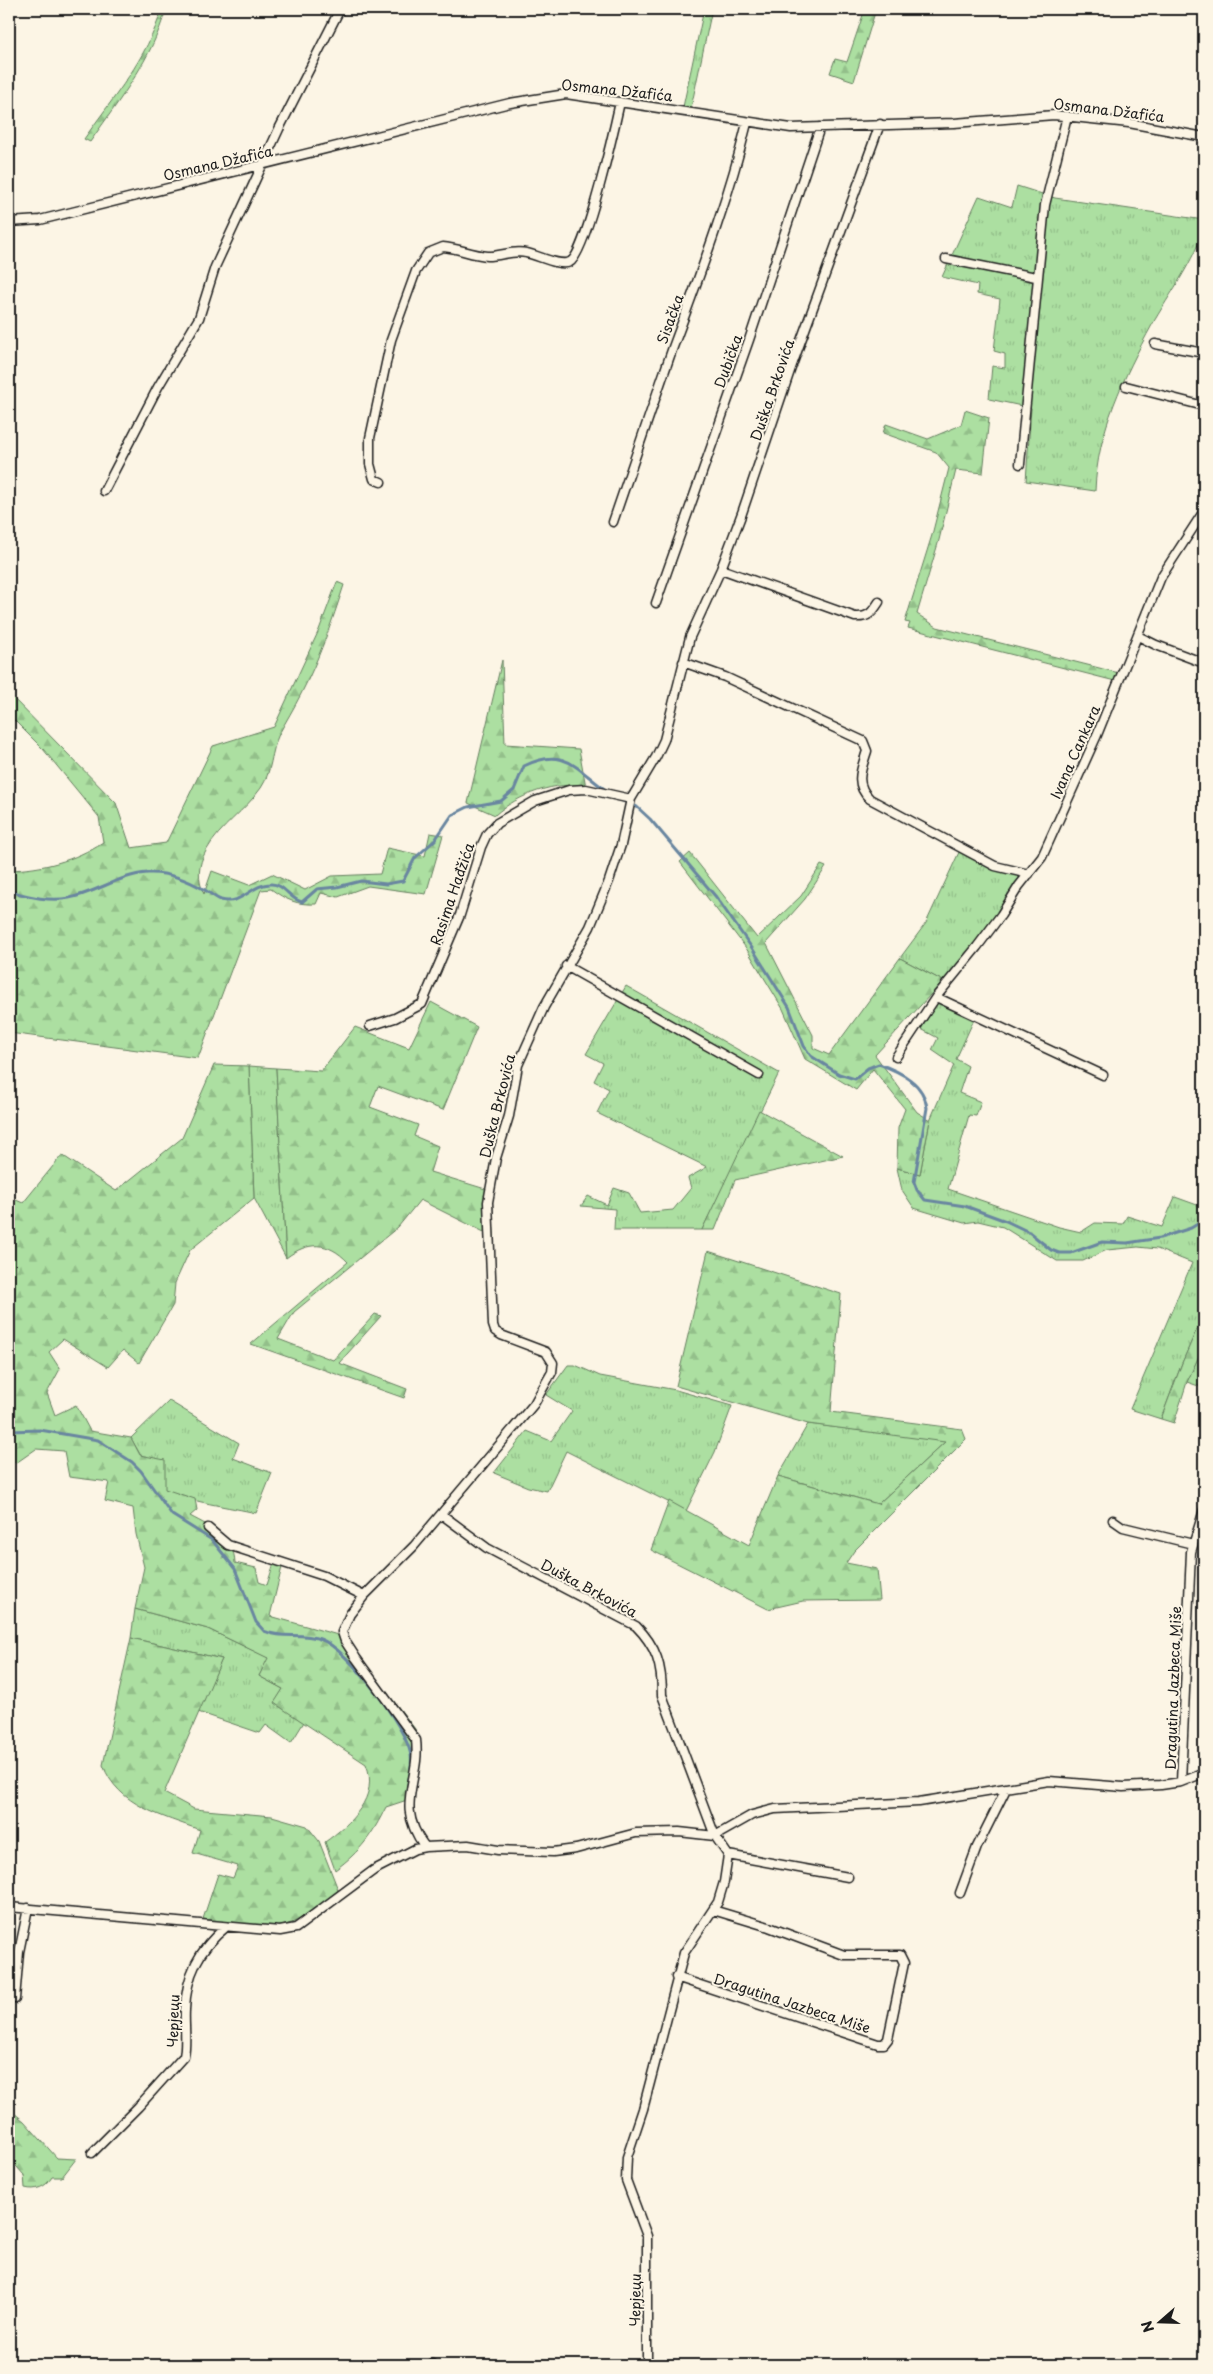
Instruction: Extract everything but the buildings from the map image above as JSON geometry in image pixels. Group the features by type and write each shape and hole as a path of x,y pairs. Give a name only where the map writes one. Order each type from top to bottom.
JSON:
{"street":[{"path":"104,491 158,387 199,318 215,267 262,166 340,9"},
{"name":"Osmana Džafića","path":"9,222 40,220 541,97 566,94 677,109 747,123 791,128 954,123 1031,116 1067,116 1204,136"},
{"path":"380,482 374,479 370,464 370,438 391,340 406,294 422,260 435,248 442,247 486,256 524,252 562,263 574,259 583,240 603,173 620,102"},
{"path":"1020,464 1036,277 1045,205 1067,116"},
{"name":"Sisačka","path":"613,522 660,383 735,175 747,123"},
{"name":"Duška Brkovića","path":"425,1847 415,1830 409,1798 418,1751 416,1740 356,1658 345,1641 342,1632 350,1614 364,1596 414,1546 534,1404 553,1367 552,1359 546,1352 495,1331 492,1315 488,1202 496,1158 509,1116 518,1065 531,1034 566,966 590,927 609,881 621,845 631,798 656,758 664,740 690,637 721,568 880,124"},
{"name":"Dubička","path":"656,602 749,340 820,127"},
{"path":"946,259 1036,277"},
{"path":"1155,344 1204,353"},
{"path":"1126,386 1204,406"},
{"name":"Ivana Cankara","path":"896,1057 936,997 1001,916 1019,886 1042,857 1138,636 1161,577 1204,511"},
{"path":"721,568 854,617 864,617 870,614 879,602"},
{"path":"1138,636 1156,645 1204,663"},
{"path":"683,662 733,681 861,740 865,743 867,751 860,770 860,784 870,799 995,866 1029,874"},
{"name":"Rasima Hađžića","path":"370,1026 395,1018 422,1004 460,915 481,847 487,834 497,823 536,801 569,790 586,789 631,798"},
{"path":"566,966 759,1075"},
{"path":"936,997 1103,1075"},
{"name":"Dragutina Jazbeca Miše","path":"715,1836 752,1815 775,1809 919,1802 1049,1781 1123,1788 1181,1782 1193,1544 1204,1510"},
{"name":"Duška Brkovića","path":"440,1514 487,1548 628,1622 649,1641 662,1670 662,1694 715,1836"},
{"path":"1113,1520 1123,1527 1193,1544"},
{"path":"208,1528 228,1545 324,1576 364,1596"},
{"path":"1181,1782 1204,1773"},
{"path":"960,1893 977,1847 1006,1789"},
{"path":"9,1907 265,1931 296,1928 374,1870 415,1849 468,1845 498,1850 553,1852 576,1849 636,1833 679,1832 715,1836 728,1855 724,1882 718,1902 684,1953 676,1977"},
{"path":"728,1855 848,1877"},
{"path":"15,1999 20,1952 28,1908"},
{"name":"Dragutina Jazbeca Miše","path":"676,1977 878,2044 884,2044 888,2039 904,1963 900,1955 844,1955 769,1927 713,1910"},
{"name":"Черјеци","path":"92,2153 138,2108 184,2056 185,2010 191,1972 202,1950 226,1926"},
{"name":"Черјеци","path":"647,2365 647,2236 626,2180 628,2157 643,2109 676,1977"}],"green space":[{"path":"162,9 166,9 144,62 90,142 84,139 129,77 147,45"},
{"path":"704,9 712,9 691,108 683,107"},
{"path":"865,9 876,9 854,81 830,73 835,59 847,62"},
{"path":"1017,186 1055,198 1204,220 1198,245 1191,259 1158,314 1122,384 1101,447 1095,491 1026,481 1031,408 989,399 992,366 1005,368 1005,354 994,351 1000,299 977,294 978,285 942,277 979,196 1012,207"},
{"path":"965,410 989,418 983,473 956,470 939,540 917,614 937,627 1119,673 1115,681 908,628 910,623 905,622 932,535 949,468 936,452 883,433 886,424 928,439 961,425"},
{"path":"337,582 344,585 330,627 308,681 279,734 265,782 255,796 218,834 206,851 199,872 200,883 204,894 212,871 249,885 272,874 305,890 332,876 380,874 387,848 425,856 430,833 443,835 426,894 368,886 338,897 321,893 316,904 303,904 292,901 271,889 261,890 198,1058 9,1033 9,870 34,868 58,863 92,849 103,842 99,817 43,749 9,715 9,694 116,803 131,848 166,843 213,746 274,727 319,630"},
{"path":"502,660 505,744 579,749 586,787 575,785 563,786 538,791 514,801 495,815 468,803"},
{"path":"961,848 1005,872 1024,876 989,928 943,981 900,958 926,923"},
{"path":"690,853 757,938 801,896 821,865 826,867 805,899 766,943 813,1035 813,1048 829,1055 900,958 943,981 875,1055 917,1112 930,1120 920,1174 897,1168 898,1128 905,1109 873,1069 856,1090 805,1059 783,1009 746,948 680,862"},
{"path":"626,986 779,1073 702,1230 614,1230 615,1209 581,1206 588,1196 607,1205 614,1188 629,1193 640,1213 673,1210 691,1188 688,1178 707,1167 597,1113 609,1089 594,1081 603,1063 586,1054"},
{"path":"942,1001 977,1013 956,1059 968,1066 959,1093 981,1102 976,1116 969,1115 948,1189 1059,1227 1081,1232 1095,1223 1123,1224 1127,1216 1162,1227 1175,1197 1200,1206 1204,1196 1204,1313 1182,1363 1161,1419 1130,1409 1192,1263 1157,1249 1138,1247 1107,1250 1083,1261 1057,1261 1003,1227 978,1221 964,1223 914,1208 902,1190 897,1168 920,1174 930,1120 954,1065 932,1050 938,1038 921,1029 937,1003"},
{"path":"431,1002 477,1027 443,1110 378,1086 370,1107 418,1125 414,1136 438,1146 430,1172 492,1191 494,1237 420,1200 398,1227 294,1312 278,1339 333,1360 375,1314 381,1316 339,1363 407,1389 404,1398 251,1344 348,1262 333,1250 318,1246 302,1248 286,1258 276,1068 321,1071 355,1027 409,1048"},
{"path":"214,1065 249,1066 254,1198 190,1250 175,1283 173,1305 139,1363 123,1350 108,1367 63,1339 49,1352 60,1369 47,1393 55,1415 76,1405 90,1431 131,1438 140,1455 165,1460 165,1489 195,1499 197,1510 190,1516 214,1529 226,1539 234,1554 235,1563 256,1568 259,1582 267,1585 274,1563 282,1567 270,1616 345,1637 415,1729 418,1738 410,1799 386,1807 365,1842 335,1870 325,1842 353,1818 366,1798 369,1788 369,1776 366,1764 274,1703 283,1689 259,1676 268,1658 208,1629 135,1609 144,1567 136,1534 133,1508 105,1501 109,1482 69,1477 64,1451 36,1449 16,1463 9,1459 9,1197 23,1203 62,1155 116,1191 182,1138"},
{"path":"249,1066 276,1068 286,1258 254,1198"},
{"path":"759,1110 843,1156 735,1180 715,1230 702,1230"},
{"path":"708,1251 841,1294 831,1412 962,1429 966,1439 854,1551 846,1563 877,1569 880,1600 803,1601 768,1609 651,1550 669,1501 749,1545 778,1476 878,1504 945,1442 808,1424 676,1386"},
{"path":"1204,1313 1204,1345 1187,1382 1174,1423 1161,1419 1182,1363"},
{"path":"1204,1345 1204,1388 1187,1382"},
{"path":"568,1365 575,1365 600,1376 676,1390 732,1406 715,1452 686,1511 566,1451 547,1491 528,1487 494,1473 527,1431 551,1441 572,1411 546,1395"},
{"path":"169,1401 239,1443 233,1458 272,1473 256,1513 185,1498 166,1490 157,1481 131,1438"},
{"path":"808,1424 946,1441 878,1504 778,1476"},
{"path":"135,1609 208,1629 269,1658 259,1676 283,1689 275,1703 304,1722 291,1743 266,1725 260,1733 198,1712 222,1659 131,1638"},
{"path":"131,1638 222,1659 164,1793 194,1809 272,1816 307,1826 319,1841 339,1892 317,1909 292,1923 274,1927 247,1926 203,1919 218,1874 233,1878 238,1866 193,1853 200,1830 143,1808 131,1800 110,1779 103,1765"},
{"path":"9,2109 24,2121 57,2158 76,2159 62,2177 52,2177 44,2186 25,2188 24,2175 9,2158"}],"waterway":[{"path":"9,891 38,898 61,899 79,896 137,874 156,873 171,875 185,880 199,886 221,900 235,900 258,887 275,884 283,888 293,898 302,902 317,889 337,887 361,881 386,884 403,881 415,858 435,840 452,815 468,807 501,801 514,790 524,766 538,760 550,758 569,762 607,791"},
{"path":"616,798 637,807 650,819 716,897 752,948 789,1007 804,1046 811,1056 839,1074 855,1079 868,1068 879,1064 903,1075 916,1085 925,1099 927,1108 914,1182 917,1190 925,1200 965,1206 1006,1221 1029,1232 1051,1250 1059,1253 1071,1253 1102,1242 1127,1243 1160,1238 1191,1228 1204,1220"},
{"path":"9,1431 40,1430 98,1440 132,1462 141,1471 172,1515 212,1540 235,1569 256,1622 264,1631 277,1635 306,1636 320,1639 332,1646 360,1672 387,1708 407,1742 411,1755 411,1769 407,1792"}]}
